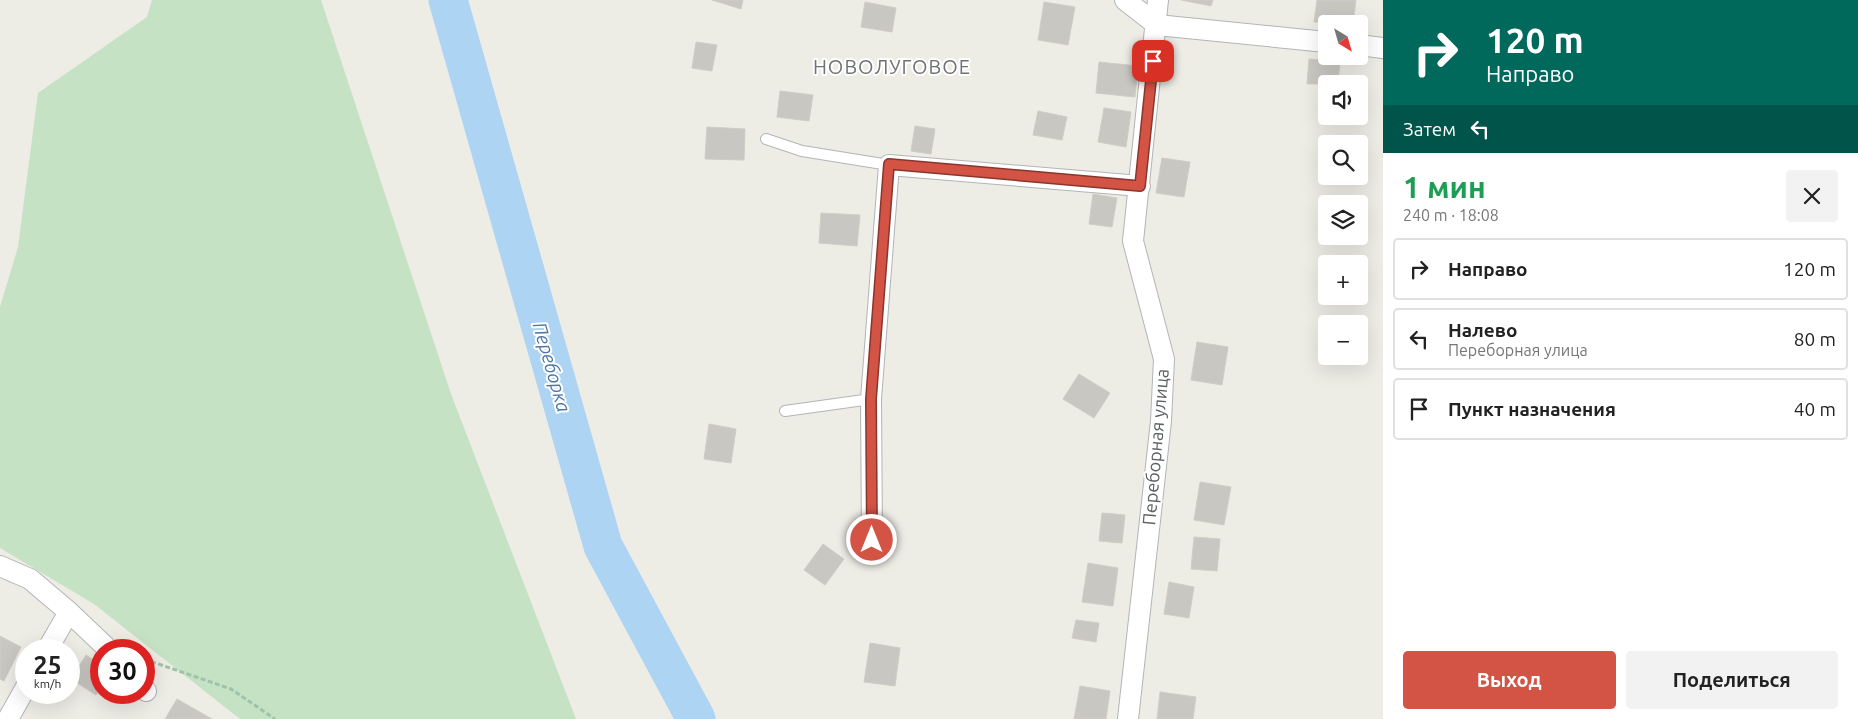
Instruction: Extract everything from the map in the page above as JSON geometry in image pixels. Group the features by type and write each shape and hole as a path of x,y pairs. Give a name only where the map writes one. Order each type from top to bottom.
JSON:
{"street":[{"path":"1125,0 1157,25 1318,41"},
{"name":"Переборная улица","path":"1128,719 1161,420 1164,359 1133,241 1157,25 1158,0"},
{"path":"1368,47 1383,48"},
{"path":"872,540 871,399 889,164 1140,186"},
{"path":"0,566 30,580 69,612 97,639"},
{"path":"53,639 69,612"},
{"path":"8,719 16,704"}],"lane":[{"path":"766,139 802,151 889,164"},
{"path":"785,411 871,399"}],"path":[{"path":"155,663 231,689 275,719"}],"green space":[{"path":"152,0 321,0 451,394 576,719 240,719 155,652 155,639 138,639 94,604 0,548 0,307 18,247 38,93 147,17"}],"building":[{"path":"712,0 743,0 741,9"},
{"path":"1181,0 1213,0 1211,6"},
{"path":"1317,0 1356,0 1354,15 1318,15 1318,22 1314,22"},
{"path":"865,2 896,8 892,32 861,27"},
{"path":"1044,2 1075,7 1068,45 1038,40"},
{"path":"696,42 717,45 712,71 692,68"},
{"path":"1309,59 1318,60 1318,65 1340,65 1339,75 1318,75 1318,84 1307,84"},
{"path":"1099,62 1138,66 1135,97 1096,93"},
{"path":"780,91 813,95 809,121 777,117"},
{"path":"1104,108 1131,112 1126,147 1098,142"},
{"path":"1038,111 1067,117 1062,140 1033,135"},
{"path":"915,126 935,129 931,154 911,151"},
{"path":"707,127 745,129 744,160 705,159"},
{"path":"1162,158 1190,162 1184,197 1156,193"},
{"path":"1093,194 1117,198 1112,227 1089,224"},
{"path":"821,213 860,215 857,246 819,243"},
{"path":"1197,342 1228,347 1222,385 1191,380"},
{"path":"1079,374 1110,393 1094,418 1063,399"},
{"path":"709,424 736,429 731,463 704,459"},
{"path":"1200,482 1231,487 1224,525 1194,520"},
{"path":"1102,513 1125,515 1122,543 1099,541"},
{"path":"1194,537 1220,539 1217,571 1191,569"},
{"path":"823,544 844,559 825,585 804,570"},
{"path":"1088,563 1118,568 1113,606 1082,602"},
{"path":"1169,582 1194,587 1189,618 1164,614"},
{"path":"1076,620 1099,623 1096,642 1072,638"},
{"path":"0,636 15,644 15,659 4,681 0,679"},
{"path":"870,643 900,648 895,686 864,682"},
{"path":"86,655 90,658 90,691 80,685 80,665"},
{"path":"1080,686 1110,691 1106,719 1074,719"},
{"path":"1160,692 1196,697 1193,719 1157,719"},
{"path":"177,699 212,719 165,719"}],"waterway":[{"name":"Переборка","path":"448,0 603,546 696,719"}],"district":[{"name":"НОВОЛУГОВОЕ","path":"892,67"}],"route":[{"path":"872,540 871,399 889,164 1140,186 1153,61"}]}
